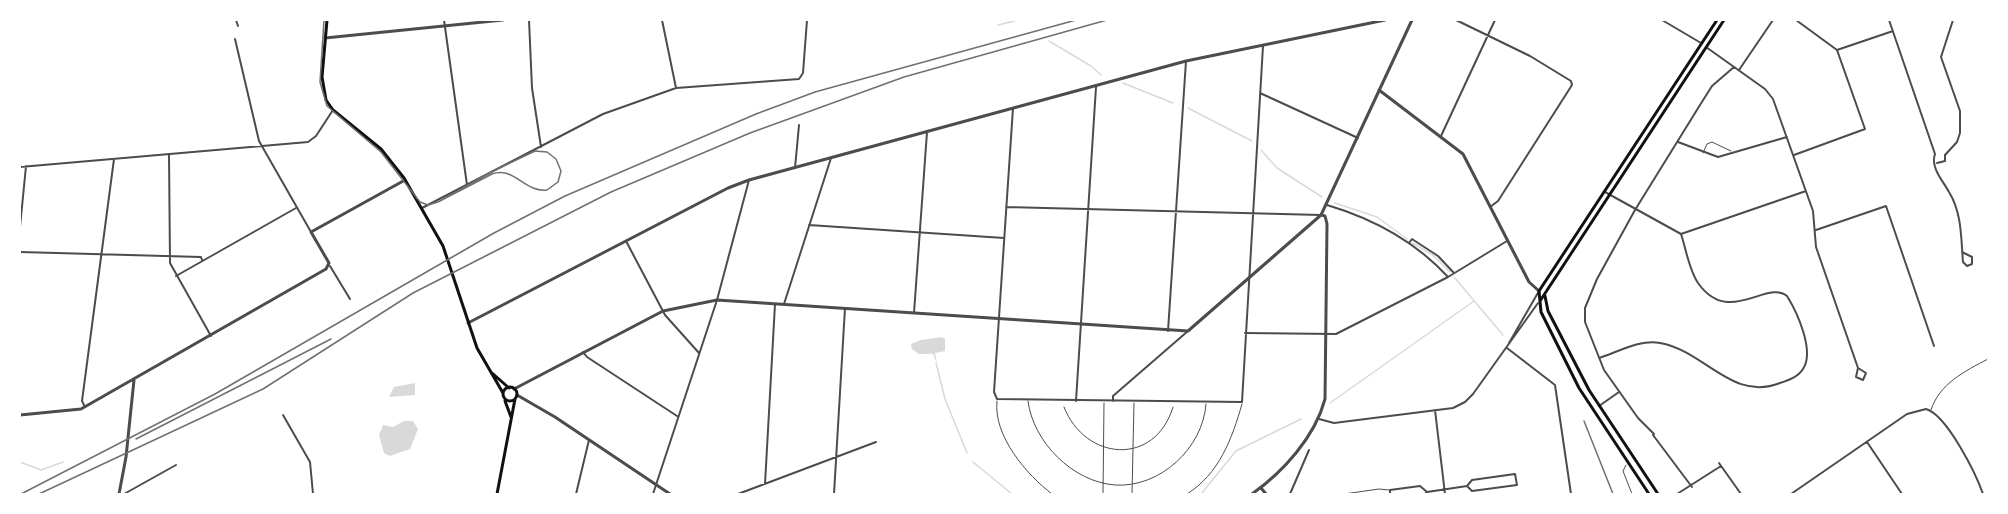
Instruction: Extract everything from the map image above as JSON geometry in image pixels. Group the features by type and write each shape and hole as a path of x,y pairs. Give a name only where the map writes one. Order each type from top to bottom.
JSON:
{"main road":[{"path":"327,20 322,83 326,100 333,110 376,145 405,180 422,208 451,265 468,323 488,368 503,393 511,420"},
{"path":"1648,495 1588,405 1538,303 1539,291 1717,20"},
{"path":"1538,303 1724,20"},
{"path":"1701,43 1706,47"},
{"path":"1539,291 1545,294"},
{"path":"1545,294 1548,311 1598,406 1658,495"},
{"path":"488,368 509,388 514,389 516,397 497,495"},
{"path":"503,393 509,388"},
{"path":"505,399 509,401 516,397"}],"street":[{"path":"236,20 238,26"},
{"path":"444,20 466,185"},
{"path":"325,38 503,20"},
{"path":"529,20 532,87 540,147"},
{"path":"663,20 676,88"},
{"path":"422,208 603,114 676,88 796,80 803,74 807,20"},
{"path":"468,323 728,188 749,180 1186,61 1384,20"},
{"path":"1113,401 1113,396 1321,215 1412,20"},
{"path":"1456,20 1543,63 1572,84 1498,201 1490,207"},
{"path":"1441,136 1495,20"},
{"path":"1662,20 1701,43"},
{"path":"1739,70 1773,20"},
{"path":"1794,155 1865,129 1837,50 1796,20"},
{"path":"1888,20 1935,154 1938,174 1950,193 1960,219 1962,252 1964,265 1972,264 1972,257 1962,252"},
{"path":"1936,163 1943,163 1945,155 1957,142 1960,114 1941,57 1953,20"},
{"path":"1837,50 1893,31"},
{"path":"235,39 262,148 350,299"},
{"path":"1013,108 994,392 997,399 1242,402 1263,45"},
{"path":"1706,47 1769,93 1806,191 1815,230 1816,247 1858,368"},
{"path":"1168,331 1186,61"},
{"path":"1692,487 1619,392 1599,358 1586,322 1584,308 1635,210 1712,86 1734,67"},
{"path":"1076,401 1096,85"},
{"path":"1379,90 1441,136 1466,158 1528,282 1539,291 1511,337 1508,348"},
{"path":"1260,93 1358,138"},
{"path":"20,167 169,153 262,148 309,142 316,136 333,110"},
{"path":"795,168 799,125"},
{"path":"914,314 927,132"},
{"path":"1678,142 1702,153 1718,157 1787,137"},
{"path":"169,153 170,256 176,276 211,336"},
{"path":"1935,154 1945,155"},
{"path":"784,304 831,158"},
{"path":"86,407 82,401 114,159"},
{"path":"20,227 26,166"},
{"path":"311,232 405,180"},
{"path":"653,495 717,300 749,180"},
{"path":"1599,358 1646,342 1660,343 1709,365 1728,381 1762,388 1796,376 1803,370 1807,350 1787,296 1776,291 1733,303 1712,296 1695,278 1681,234 1604,191"},
{"path":"1681,234 1806,191"},
{"path":"1327,205 1375,221 1432,260 1448,277"},
{"path":"1815,230 1886,206 1934,346"},
{"path":"176,276 297,207"},
{"path":"1006,207 1253,212 1324,216 1327,224 1325,399 1318,419 1286,465 1252,495"},
{"path":"809,225 1004,238"},
{"path":"1408,243 1412,239 1423,244 1454,273"},
{"path":"626,241 663,310 699,353"},
{"path":"1245,333 1336,334 1448,277 1507,241"},
{"path":"20,252 201,257 202,260"},
{"path":"20,415 77,411 86,407 330,266"},
{"path":"514,389 663,310 717,300 1188,331"},
{"path":"1318,419 1332,423 1453,408 1465,402 1508,348 1538,303"},
{"path":"765,484 775,304"},
{"path":"834,495 845,308"},
{"path":"1508,348 1555,385 1571,495"},
{"path":"584,352 587,357 678,417"},
{"path":"119,495 126,457 134,380"},
{"path":"1598,406 1619,392"},
{"path":"516,397 589,440 670,495"},
{"path":"1435,410 1445,495"},
{"path":"1791,495 1912,411 1931,410 1972,466 1983,495"},
{"path":"283,415 310,462 313,495"},
{"path":"576,495 589,440"},
{"path":"738,495 876,442"},
{"path":"1867,442 1902,495"},
{"path":"1290,495 1309,450"},
{"path":"1719,463 1741,495"},
{"path":"124,495 176,465"},
{"path":"1677,495 1721,466"},
{"path":"1390,495 1390,490 1420,486 1426,493 1467,486 1472,480 1515,474 1517,485 1472,491 1467,486"},
{"path":"1261,488 1266,495"}],"lane":[{"path":"1702,153 1707,144 1712,142 1736,153"},
{"path":"1931,410 1941,390 1977,363 1989,359"},
{"path":"997,399 998,416 1010,447 1033,478 1052,495"},
{"path":"1028,401 1035,424 1053,452 1078,473 1103,483 1132,484 1161,473 1185,454 1200,431 1206,402"},
{"path":"1103,495 1104,401"},
{"path":"1132,495 1134,401"},
{"path":"1187,495 1219,464 1235,431 1242,402"},
{"path":"1064,407 1077,430 1086,439 1104,448 1133,450 1155,435 1173,406"},
{"path":"1628,464 1623,471 1632,495"},
{"path":"1344,495 1379,489 1390,490"}],"shaded area":[{"path":"942,337 945,339 945,351 935,353 937,364 933,354 919,354 912,349 911,344 921,340"},
{"path":"415,383 415,395 389,397 394,387"},
{"path":"404,421 413,421 418,429 410,449 390,456 384,453 379,435 383,425 393,427"}],"waterway":[{"path":"998,25 1018,20"},
{"path":"1049,41 1091,66 1101,75"},
{"path":"1123,83 1173,103"},
{"path":"1188,108 1252,141"},
{"path":"1261,150 1277,168 1322,197"},
{"path":"1335,203 1377,217 1407,239"},
{"path":"1413,243 1434,256 1450,272"},
{"path":"1454,277 1503,335"},
{"path":"1330,403 1474,301"},
{"path":"936,363 945,399 967,453"},
{"path":"1201,494 1236,451 1301,419"},
{"path":"20,462 41,470 63,462"},
{"path":"973,462 1012,494"}],"tram line":[{"path":"324,20 320,82 327,106 381,152 420,202 428,205 438,202 492,174 500,173 513,176 532,188 547,190 558,182 561,171 556,159 547,152 535,151 493,171 440,201"},
{"path":"39,494 263,389 413,293 611,192 750,133 904,77 1107,20"},
{"path":"136,439 331,339"}],"railway":[{"path":"21,494 215,394 494,233 565,196 756,114 815,92 1076,20"},
{"path":"1584,421 1613,494"}]}
